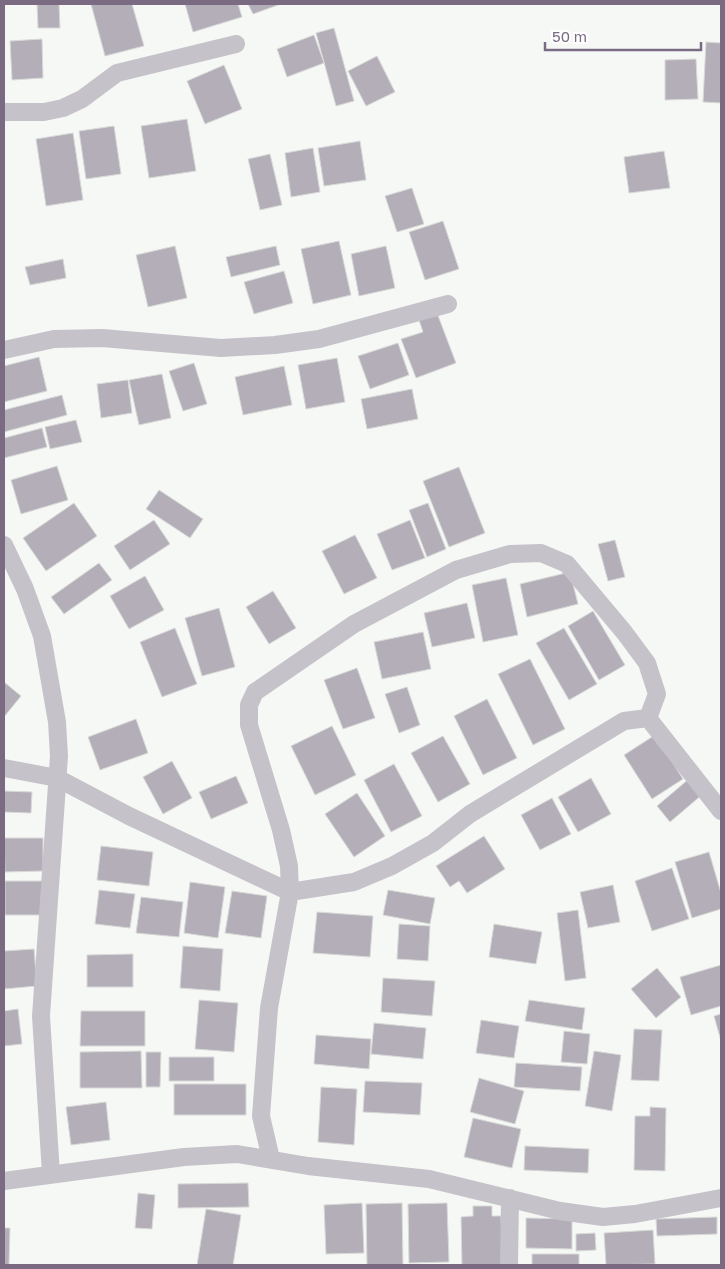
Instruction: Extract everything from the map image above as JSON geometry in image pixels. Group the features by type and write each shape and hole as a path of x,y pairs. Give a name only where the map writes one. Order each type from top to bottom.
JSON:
{"street":[{"path":"4,112 44,112 63,108 82,99 116,73 236,44"},
{"path":"4,350 54,339 102,338 221,348 275,345 319,339 448,304"},
{"path":"4,545 26,589 42,636 57,722 59,756 41,1016 51,1174"},
{"path":"271,1159 260,1116 269,1008 290,892 289,866 281,830 249,725 249,705 255,692 354,624 456,570 510,554 540,553 567,564 624,632 647,663 657,694 648,718"},
{"path":"4,768 57,778 129,816 290,892 354,882 392,866 433,843 470,814 618,724 624,721 648,718"},
{"path":"648,718 721,811"},
{"path":"4,1181 184,1157 237,1154 308,1166 429,1179 560,1211 603,1217 635,1214 721,1198"},
{"path":"509,1265 510,1198"}],"building":[{"path":"37,4 59,4 60,28 38,28"},
{"path":"91,4 132,4 144,46 105,56"},
{"path":"185,4 238,4 242,17 193,32"},
{"path":"248,4 281,4 253,14"},
{"path":"334,28 354,101 336,106 316,33"},
{"path":"314,35 324,63 287,77 277,49"},
{"path":"42,39 43,78 12,80 10,41"},
{"path":"706,42 721,43 721,103 703,102"},
{"path":"377,56 395,92 366,106 348,71"},
{"path":"696,59 698,99 665,100 665,60"},
{"path":"224,65 242,109 205,124 187,81"},
{"path":"187,119 196,171 149,178 141,126"},
{"path":"114,126 121,174 86,179 79,131"},
{"path":"73,133 83,200 46,206 36,139"},
{"path":"360,141 366,180 324,186 318,148"},
{"path":"313,148 320,192 291,197 285,153"},
{"path":"664,151 670,188 629,193 624,157"},
{"path":"270,154 282,205 260,210 248,159"},
{"path":"412,188 424,224 397,232 385,196"},
{"path":"443,221 459,269 425,280 409,232"},
{"path":"339,241 351,295 313,304 301,249"},
{"path":"175,246 187,298 148,307 136,255"},
{"path":"276,246 280,265 231,277 226,257"},
{"path":"386,246 395,288 359,296 351,254"},
{"path":"63,259 66,278 30,285 25,267"},
{"path":"284,271 293,303 254,314 244,282"},
{"path":"437,313 456,363 416,378 401,339 423,332 419,320"},
{"path":"398,343 409,375 370,389 358,356"},
{"path":"39,357 47,391 4,402 4,366"},
{"path":"337,358 345,402 306,409 298,365"},
{"path":"194,363 207,404 183,411 169,371"},
{"path":"284,366 292,405 243,415 235,377"},
{"path":"162,374 171,418 139,425 129,380"},
{"path":"128,380 132,413 101,418 97,384"},
{"path":"412,389 418,419 367,429 361,399"},
{"path":"62,395 67,415 4,432 4,410"},
{"path":"76,420 82,442 50,449 45,427"},
{"path":"42,428 47,447 4,458 4,438"},
{"path":"57,466 68,500 21,514 11,480"},
{"path":"459,467 485,533 449,547 423,481"},
{"path":"159,490 203,519 190,538 146,509"},
{"path":"74,503 97,536 46,571 23,538"},
{"path":"428,503 446,549 427,557 409,510"},
{"path":"154,520 170,544 130,570 114,546"},
{"path":"410,520 425,558 392,570 377,534"},
{"path":"355,535 377,578 344,594 322,551"},
{"path":"615,540 625,577 608,581 598,544"},
{"path":"99,563 112,580 64,614 51,597"},
{"path":"570,572 578,604 527,617 520,584"},
{"path":"145,576 164,610 129,629 110,596"},
{"path":"506,578 518,635 483,642 472,585"},
{"path":"273,591 296,628 269,644 246,607"},
{"path":"467,603 475,638 432,647 424,613"},
{"path":"219,608 235,667 202,676 185,618"},
{"path":"593,611 625,665 599,680 568,626"},
{"path":"175,628 197,684 162,697 140,642"},
{"path":"564,628 597,684 569,700 536,643"},
{"path":"423,632 431,669 382,679 374,642"},
{"path":"530,659 565,729 533,745 498,674"},
{"path":"357,668 375,718 343,729 324,680"},
{"path":"4,682 21,696 4,717"},
{"path":"407,687 420,725 399,733 385,694"},
{"path":"487,699 517,758 483,775 454,716"},
{"path":"136,719 148,753 100,770 88,737"},
{"path":"332,726 356,775 315,795 291,746"},
{"path":"655,735 683,779 652,799 624,755"},
{"path":"443,736 470,784 438,802 411,753"},
{"path":"172,761 192,798 163,814 143,777"},
{"path":"394,764 422,816 391,832 364,780"},
{"path":"236,776 248,803 211,819 199,792"},
{"path":"591,778 611,814 578,832 558,797"},
{"path":"690,778 704,793 670,822 657,806"},
{"path":"4,791 32,792 31,813 4,812"},
{"path":"357,793 385,836 354,857 325,814"},
{"path":"552,798 571,834 540,850 521,815"},
{"path":"484,836 505,869 467,893 459,881 450,887 436,866"},
{"path":"4,838 43,838 43,871 5,872"},
{"path":"101,846 153,852 149,886 97,880"},
{"path":"709,852 721,893 721,909 692,918 675,862"},
{"path":"672,868 689,919 652,931 635,881"},
{"path":"5,881 43,881 43,915 5,915"},
{"path":"190,882 225,887 218,938 184,933"},
{"path":"613,885 620,922 588,928 580,892"},
{"path":"99,890 135,894 130,928 95,924"},
{"path":"388,890 435,898 430,924 383,915"},
{"path":"232,891 267,896 261,938 225,933"},
{"path":"141,897 183,902 179,937 136,933"},
{"path":"578,910 586,978 565,981 557,913"},
{"path":"317,912 373,916 370,957 313,953"},
{"path":"399,924 430,926 428,961 397,959"},
{"path":"494,924 542,932 536,964 489,957"},
{"path":"183,946 223,949 220,991 180,988"},
{"path":"34,949 37,986 4,989 4,951"},
{"path":"133,954 133,987 87,987 87,955"},
{"path":"721,965 721,1006 691,1015 680,977"},
{"path":"657,968 681,997 656,1018 631,989"},
{"path":"383,978 435,981 432,1016 381,1012"},
{"path":"199,1000 238,1003 234,1052 195,1049"},
{"path":"529,1000 585,1008 582,1030 525,1021"},
{"path":"18,1009 22,1044 4,1046 4,1011"},
{"path":"81,1011 145,1011 145,1046 80,1046"},
{"path":"721,1014 721,1041 714,1016"},
{"path":"481,1020 519,1026 514,1058 476,1053"},
{"path":"374,1023 426,1028 423,1059 371,1054"},
{"path":"634,1029 662,1030 659,1081 631,1080"},
{"path":"564,1031 590,1034 587,1064 561,1062"},
{"path":"316,1035 371,1039 369,1069 314,1064"},
{"path":"141,1051 142,1088 80,1088 80,1052"},
{"path":"594,1051 621,1055 612,1111 585,1106"},
{"path":"146,1052 161,1052 160,1087 146,1087"},
{"path":"169,1057 214,1057 214,1081 169,1081"},
{"path":"516,1063 582,1067 580,1091 514,1087"},
{"path":"479,1078 524,1091 515,1124 470,1112"},
{"path":"365,1081 422,1083 420,1115 363,1112"},
{"path":"174,1084 246,1084 246,1115 174,1115"},
{"path":"321,1087 357,1089 354,1145 318,1142"},
{"path":"106,1102 110,1140 71,1145 66,1107"},
{"path":"650,1107 666,1108 665,1171 634,1170 635,1116 650,1116"},
{"path":"473,1118 521,1129 512,1168 464,1157"},
{"path":"525,1146 589,1149 588,1173 524,1170"},
{"path":"248,1183 249,1207 178,1208 178,1184"},
{"path":"138,1193 155,1195 152,1229 135,1228"},
{"path":"362,1203 364,1253 326,1254 324,1205"},
{"path":"402,1203 403,1265 367,1265 366,1204"},
{"path":"447,1203 449,1262 409,1263 408,1204"},
{"path":"473,1206 492,1206 492,1216 501,1216 503,1265 462,1265 461,1217 473,1216"},
{"path":"206,1209 241,1215 233,1265 197,1265"},
{"path":"717,1217 717,1234 657,1236 656,1219"},
{"path":"526,1218 572,1219 572,1249 526,1248"},
{"path":"4,1228 10,1228 9,1265 4,1265"},
{"path":"653,1230 655,1264 606,1265 604,1233"},
{"path":"595,1233 596,1250 576,1251 576,1234"},
{"path":"532,1254 579,1254 579,1265 532,1265"}]}
